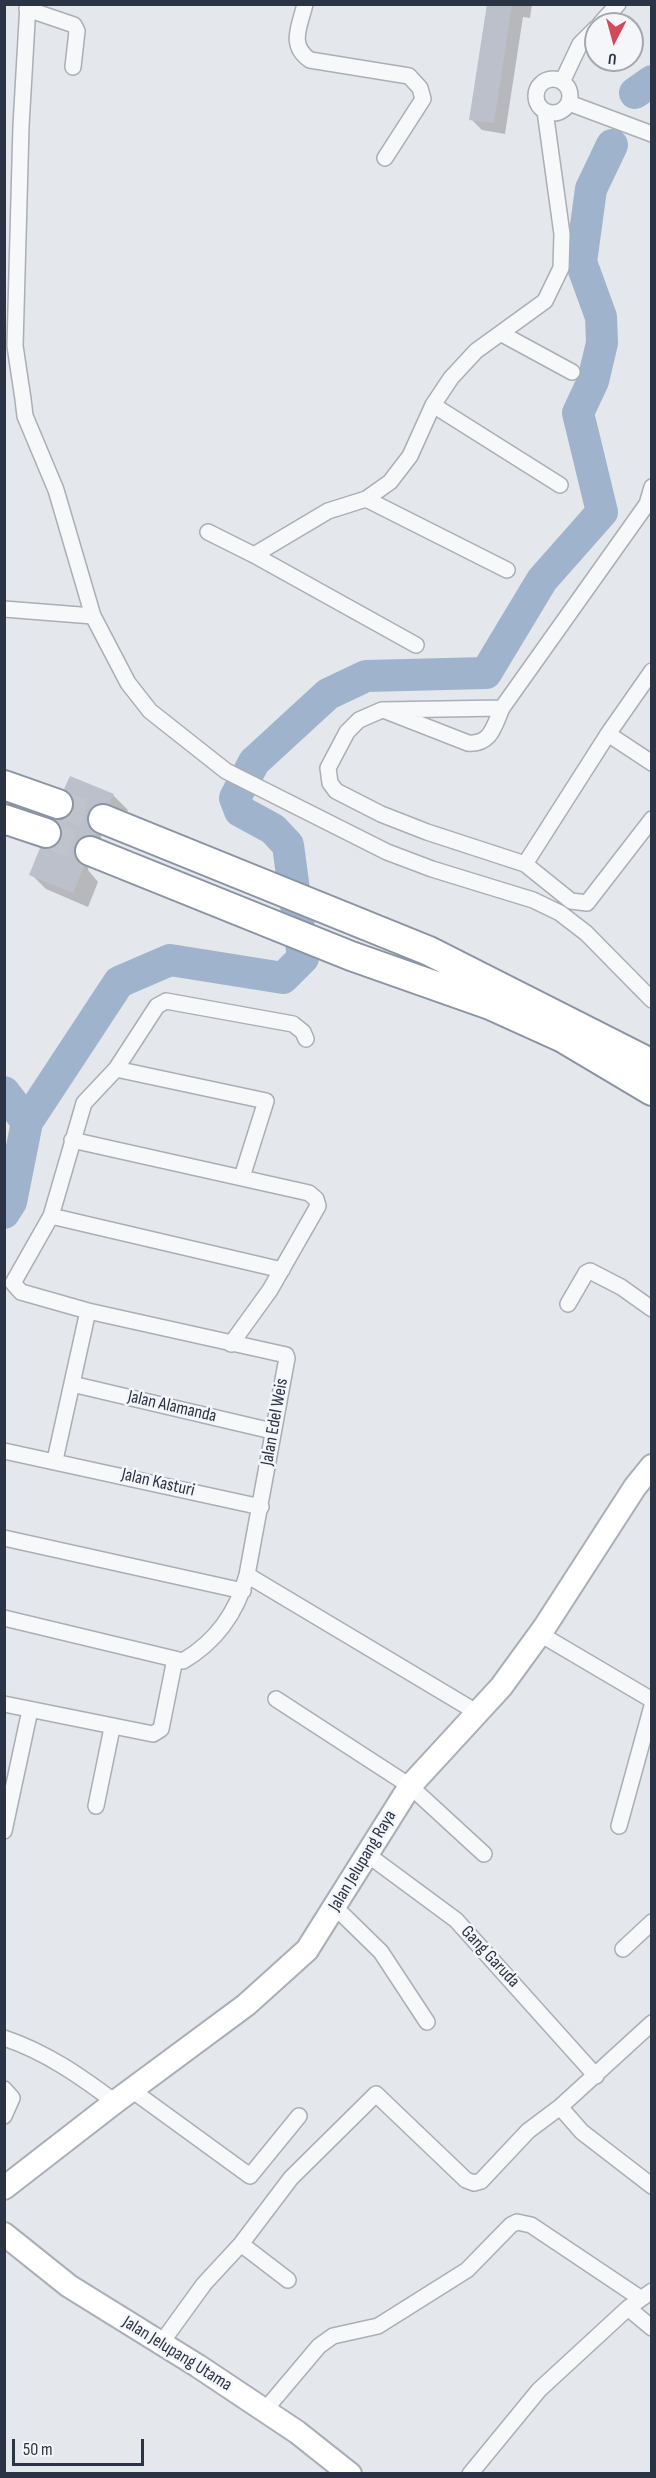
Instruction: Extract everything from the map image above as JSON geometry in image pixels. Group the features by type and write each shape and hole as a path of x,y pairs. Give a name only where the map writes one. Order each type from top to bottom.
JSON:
{"highway":[{"path":"4,785 58,804"},
{"path":"4,819 46,833"},
{"path":"103,819 344,914 429,951 651,1064"},
{"path":"90,851 351,956 490,1005 563,1038 651,1091"}],"street":[{"path":"304,4 296,39 300,53 310,60 409,76 420,88 423,99 385,158"},
{"path":"73,67 77,31 74,25 28,7 21,126 15,346 25,416 56,490 93,616 128,682 150,711 226,771 387,852 432,869 533,900 560,913 586,933 651,1000"},
{"path":"562,82 584,40"},
{"path":"254,555 328,511 366,499 390,482 410,456 433,405 451,378 476,351 545,301 561,268 562,234 545,111 536,97 539,87 550,79 562,82 568,89 568,103 561,111 545,111"},
{"path":"568,103 648,133"},
{"path":"502,334 572,372"},
{"path":"433,405 560,485"},
{"path":"382,710 468,742 478,744 489,737 502,708 647,504 651,487"},
{"path":"366,499 507,570"},
{"path":"208,532 416,645"},
{"path":"4,609 93,616"},
{"path":"525,864 608,734 651,672"},
{"path":"502,708 382,710 359,720 347,732 333,754 328,776 336,791 381,814 427,832 525,864 571,901 587,903 651,819"},
{"path":"608,734 651,763"},
{"path":"282,1270 51,1216 84,1103 116,1069 161,1001 293,1024 303,1032 306,1040"},
{"path":"116,1069 266,1101 242,1177"},
{"path":"72,1140 242,1177 309,1194 316,1199 318,1206 282,1270 231,1344"},
{"name":"Jalan Edel Weis","path":"51,1216 13,1283 15,1288 88,1311 231,1344 282,1353 287,1358 272,1431 261,1507 243,1591 230,1618 212,1639 183,1661 175,1659"},
{"path":"568,1304 586,1273 590,1271 621,1287 651,1310"},
{"path":"55,1460 88,1311"},
{"name":"Jalan Alamanda","path":"72,1384 272,1431"},
{"name":"Jalan Kasturi","path":"4,1451 55,1460 261,1507"},
{"name":"Jalan Jelupang Raya","path":"5,2186 246,2005 307,1950 410,1786 501,1687 540,1634 651,1466"},
{"path":"4,1538 243,1591"},
{"path":"247,1575 478,1713"},
{"path":"4,1618 175,1659 161,1729 153,1734 112,1728 4,1704"},
{"path":"540,1634 651,1700"},
{"path":"276,1699 410,1786 483,1854"},
{"path":"619,1826 651,1706"},
{"path":"4,1831 30,1710"},
{"path":"96,1806 112,1728"},
{"name":"Gang Garuda","path":"368,1855 456,1920 596,2076"},
{"path":"335,1907 381,1952 427,2022"},
{"path":"623,1949 651,1922"},
{"path":"162,2342 204,2284 241,2244 291,2178 376,2094 466,2180 474,2183 481,2181 528,2131 560,2108 649,2029"},
{"path":"4,2038 26,2045 124,2096 250,2176 299,2116"},
{"path":"4,2089 12,2098 4,2116"},
{"path":"560,2108 582,2132 651,2186"},
{"path":"265,2410 319,2346 333,2336 378,2326 388,2320 467,2270 510,2225 517,2222 531,2225 640,2299 651,2328"},
{"name":"Jalan Jelupang Utama","path":"4,2234 69,2286 162,2342 265,2410 350,2474"},
{"path":"241,2244 288,2280"},
{"path":"470,2474 539,2390 640,2299"}],"building":[{"path":"487,4 512,4 494,123 469,120"},
{"path":"70,776 114,794 109,804 100,803 88,812 87,822 97,834 80,838 75,844 74,854 84,866 73,893 29,875 40,848 50,849 61,839 62,829 55,820 68,817 73,810 74,800 64,789"}],"waterway":[{"path":"635,93 652,81"},
{"path":"4,1213 11,1202 27,1122 119,982 170,960 283,978 303,958 288,845 273,829 240,811 235,798 254,762 328,694 366,676 486,673 542,580 602,512 578,413 593,381 602,343 601,317 581,262 591,189 612,145"},
{"path":"4,1092 27,1122"}],"tunnel":[{"path":"58,804 103,819"},
{"path":"46,833 90,851"}]}
